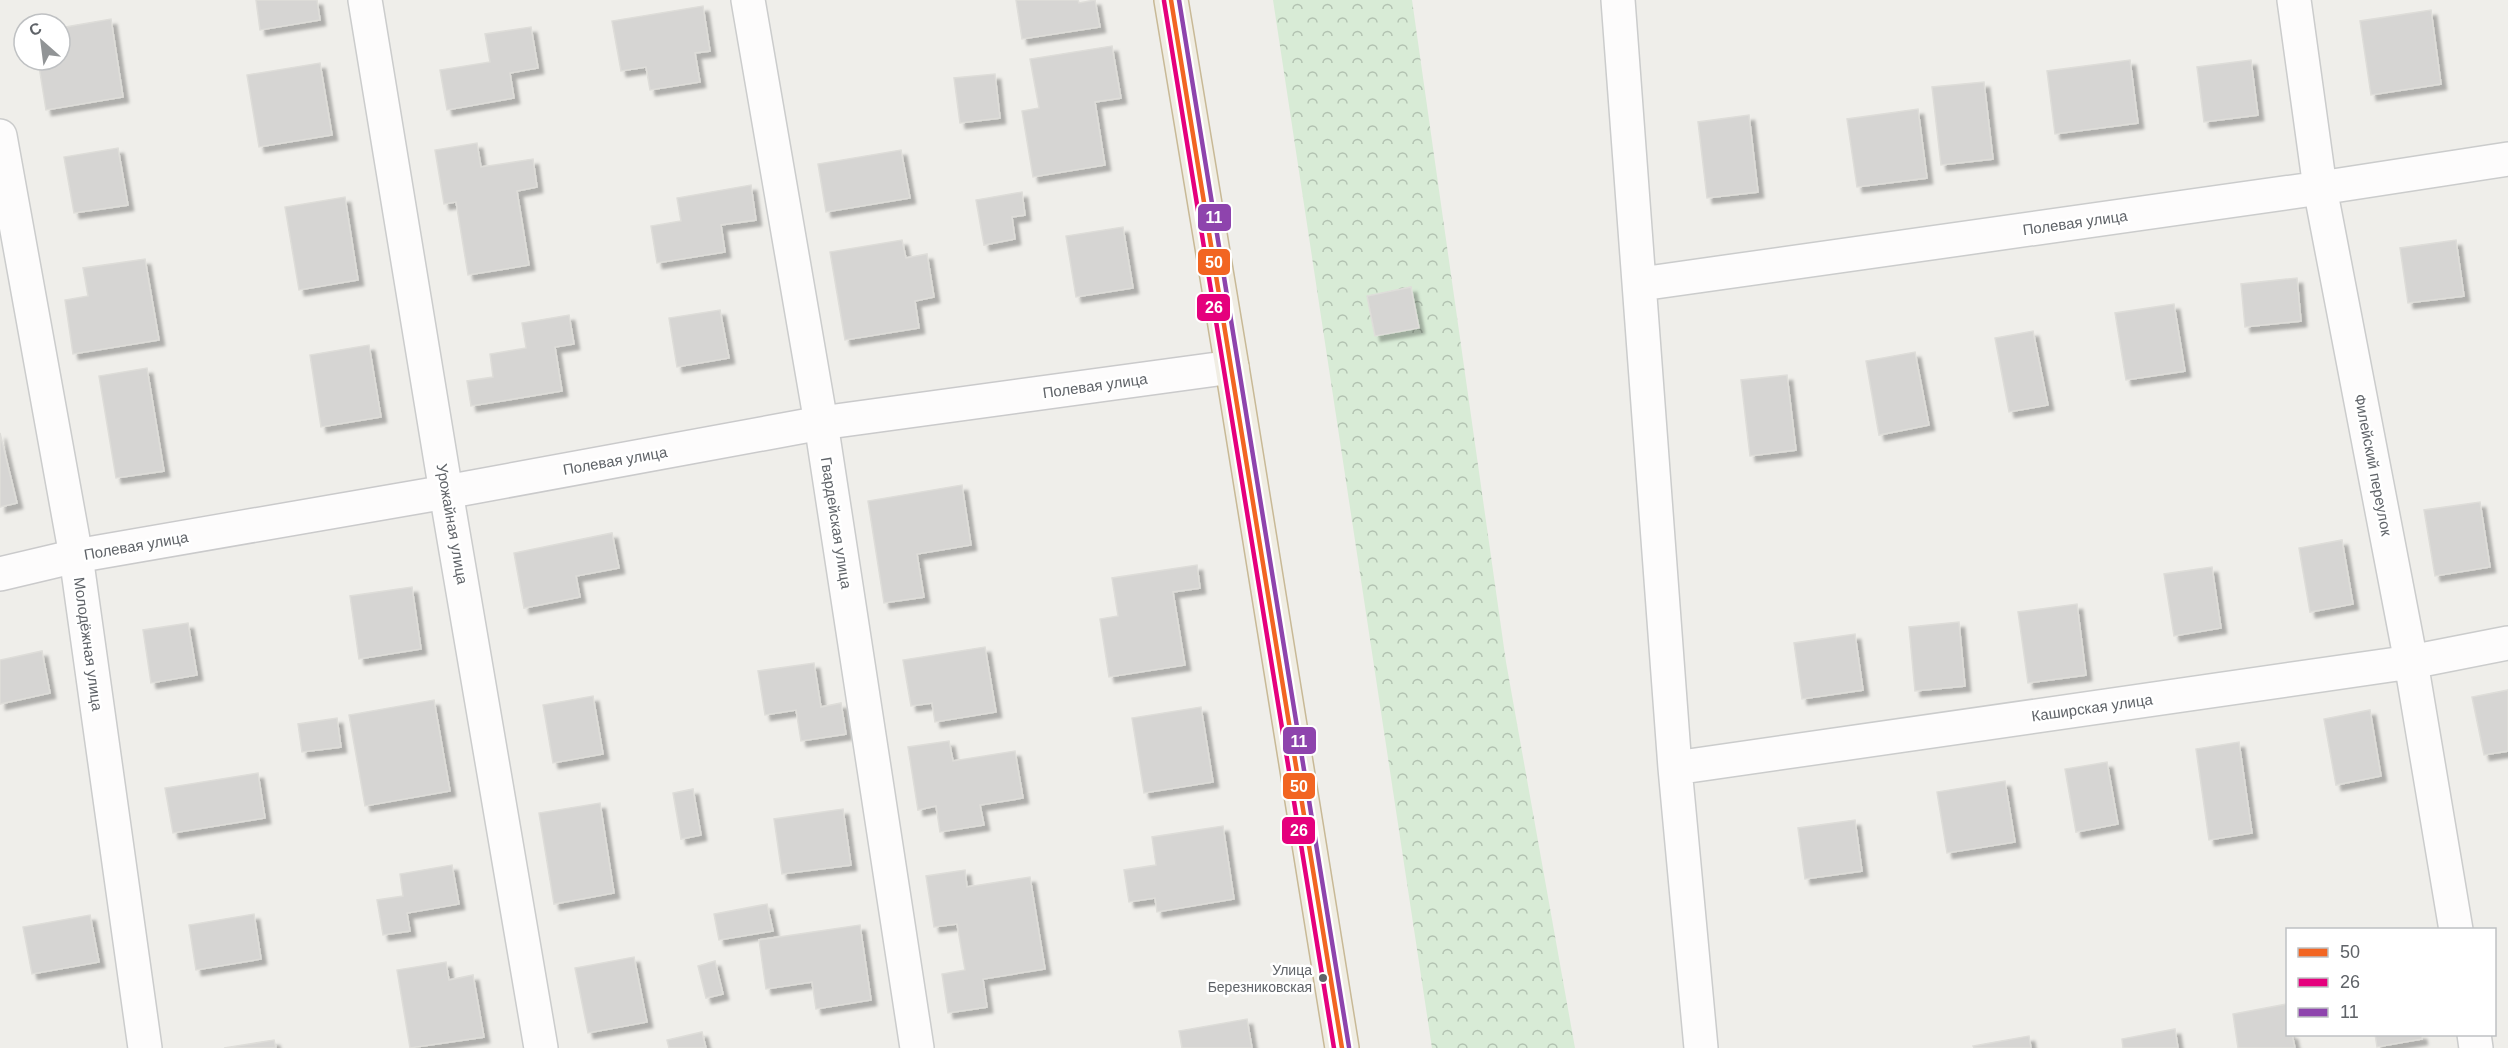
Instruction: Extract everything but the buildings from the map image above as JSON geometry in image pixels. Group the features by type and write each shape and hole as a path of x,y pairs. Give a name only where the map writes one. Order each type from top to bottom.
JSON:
{"highway":[{"path":"1171,0 1342,1048"}],"street":[{"name":"Урожайная улица","path":"365,0 446,492 542,1048"},
{"name":"Гвардейская улица","path":"748,0 821,423 917,1048"},
{"path":"1618,0 1641,284 1675,768 1701,1048"},
{"name":"Филейский переулок","path":"2294,0 2320,188 2411,662 2456,928"},
{"name":"Молодёжная улица","path":"0,136 76,556 145,1048"},
{"name":"Полевая улица","path":"1641,284 2320,188 2508,159"},
{"name":"Полевая улица","path":"0,574 76,556 446,492 821,423 1232,367"},
{"name":"Каширская улица","path":"1675,768 2411,662 2508,643"}],"green space":[{"path":"1273,0 1412,0 1506,662 1575,1048 1432,1048"}],"transit line":[{"name":"50","path":"1171,0 1342,1048"},
{"name":"11","path":"1179,0 1349,1047"},
{"name":"26","path":"1164,1 1334,1048"}],"place":[{"name":"Улица Березниковская","path":"1323,978"}]}
